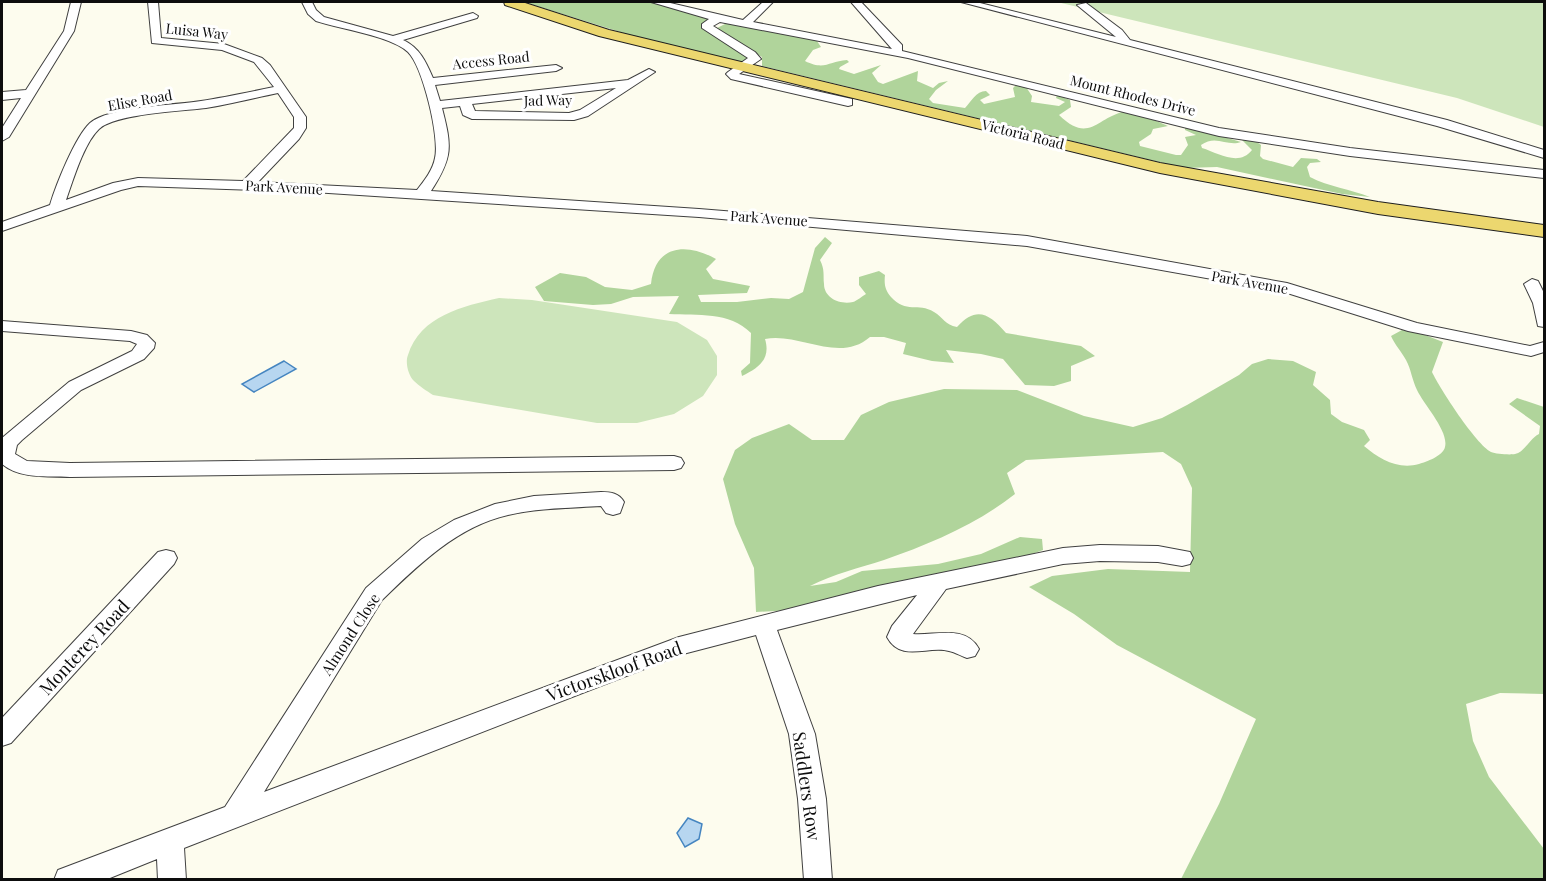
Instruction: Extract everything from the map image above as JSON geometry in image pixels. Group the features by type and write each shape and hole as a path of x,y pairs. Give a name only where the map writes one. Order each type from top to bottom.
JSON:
{"main road":[{"name":"Victoria Road","path":"510,2 732,71 1231,183 1378,208 1545,231"}],"street":[{"path":"2,137 69,31 76,2"},
{"name":"Luisa Way","path":"153,2 156,41 217,46 249,55 263,64 300,117 300,128 247,185"},
{"path":"307,2 312,12 320,19 391,40 412,50 430,82 443,158 421,195"},
{"name":"Mount Rhodes Drive","path":"656,2 718,18 896,53 1219,132 1350,152 1545,174"},
{"path":"746,23 768,2"},
{"path":"856,2 898,47 896,53"},
{"path":"966,2 1432,121 1545,154"},
{"path":"1082,5 1118,32 1126,42"},
{"path":"391,40 473,16"},
{"path":"718,18 706,26 754,57 753,61 732,71 743,79 848,102"},
{"name":"Access Road","path":"430,82 556,68"},
{"name":"Jad Way","path":"465,102 467,112 472,115 570,117 584,113 649,72"},
{"name":"Jad Way","path":"434,105 631,82"},
{"name":"Elise Road","path":"56,208 60,194 83,147 93,128 98,124 121,116 200,105 280,89"},
{"path":"2,96 30,93"},
{"name":"Park Avenue","path":"2,227 132,182 247,185 710,213 1027,241 1287,288 1414,327 1538,349"},
{"path":"1532,284 1541,303 1545,322"},
{"path":"2,326 131,336 146,343 145,348 138,355 75,386 15,436 8,443 4,456 12,463 22,466 70,470 674,463"},
{"name":"Almond Close","path":"236,814 374,594 403,566 444,536 467,522 493,511 601,499 610,499 614,502 613,508"},
{"name":"Victorskloof Road","path":"68,879 664,651 878,595 1072,555 1158,554 1182,558"},
{"name":"Monterey Road","path":"2,735 166,558"},
{"path":"939,582 900,632 899,637 907,642 920,644 949,641 967,649"},
{"name":"Saddlers Row","path":"765,626 802,734 812,799 818,879"},
{"path":"170,841 172,879"}],"green space":[{"path":"524,2 650,2 712,18 703,25 752,56 746,62 738,61 633,36"},
{"path":"1057,2 1544,2 1544,127 1457,98"},
{"path":"729,22 815,38 821,47 813,50 805,61 822,65 847,60 849,62 839,69 854,74 881,65 872,73 878,82 883,84 918,71 917,81 933,88 939,83 948,81 929,99 933,103 965,108 977,95 986,91 990,95 980,100 984,104 1015,97 1013,88 1016,85 1026,87 1032,96 1031,102 1059,106 1065,102 1056,98 1057,95 1070,100 1071,107 1059,115 1077,127 1091,127 1122,112 1168,126 1153,129 1151,134 1139,142 1140,146 1176,155 1181,155 1188,145 1185,137 1196,135 1185,128 1194,128 1241,142 1212,141 1201,145 1202,148 1228,157 1241,158 1247,155 1252,150 1242,140 1254,140 1261,145 1260,156 1263,159 1293,167 1301,158 1317,159 1321,162 1310,163 1307,167 1310,177 1370,197 1342,194 1217,167 1184,168 762,66 762,57 715,29"},
{"path":"825,237 832,243 820,260 825,289 830,297 838,301 853,302 866,294 859,285 859,277 879,271 885,275 886,289 896,302 907,307 928,309 953,326 957,327 970,316 982,315 994,321 1006,333 1081,346 1095,356 1071,366 1071,381 1054,386 1025,385 1003,359 981,354 946,350 954,363 932,361 903,354 906,343 884,337 870,337 858,345 845,348 832,348 778,338 765,339 766,352 762,362 754,370 742,376 741,371 750,363 751,333 733,321 723,318 669,314 679,296 633,297 611,304 593,305 544,301 535,287 560,273 586,277 605,287 632,290 651,284 654,271 665,254 683,249 694,250 716,259 706,269 713,279 750,286 747,293 698,295 701,302 789,299 803,292 815,248"},
{"path":"499,298 532,300 677,322 707,340 717,356 717,375 703,396 674,414 637,423 597,423 433,395 414,381 409,372 407,358 422,331 444,315 458,309"},
{"path":"1402,330 1420,333 1443,342 1432,372 1442,391 1468,428 1491,452 1518,453 1539,434 1540,426 1509,404 1517,398 1544,407 1544,694 1500,693 1466,704 1473,741 1489,777 1544,849 1544,879 1181,879 1219,804 1256,719 1117,645 1074,614 1029,587 1052,576 1108,569 1190,572 1192,488 1181,464 1163,452 1026,460 1007,473 1015,494 985,515 919,547 810,586 836,582 862,571 938,564 981,554 1020,537 1042,539 1043,550 997,567 793,610 756,612 754,568 735,524 723,479 735,450 752,438 789,424 812,440 844,440 861,415 889,402 944,389 1017,390 1084,416 1133,427 1162,418 1239,375 1252,364 1268,359 1293,361 1316,372 1313,385 1330,400 1331,414 1342,422 1364,430 1370,440 1364,446 1376,455 1404,466 1419,464 1438,456 1444,450 1445,441 1440,426 1417,390 1406,360 1391,336"}],"water":[{"path":"284,361 296,369 254,392 242,384"},
{"path":"688,818 702,824 699,839 685,847 677,833"}]}
